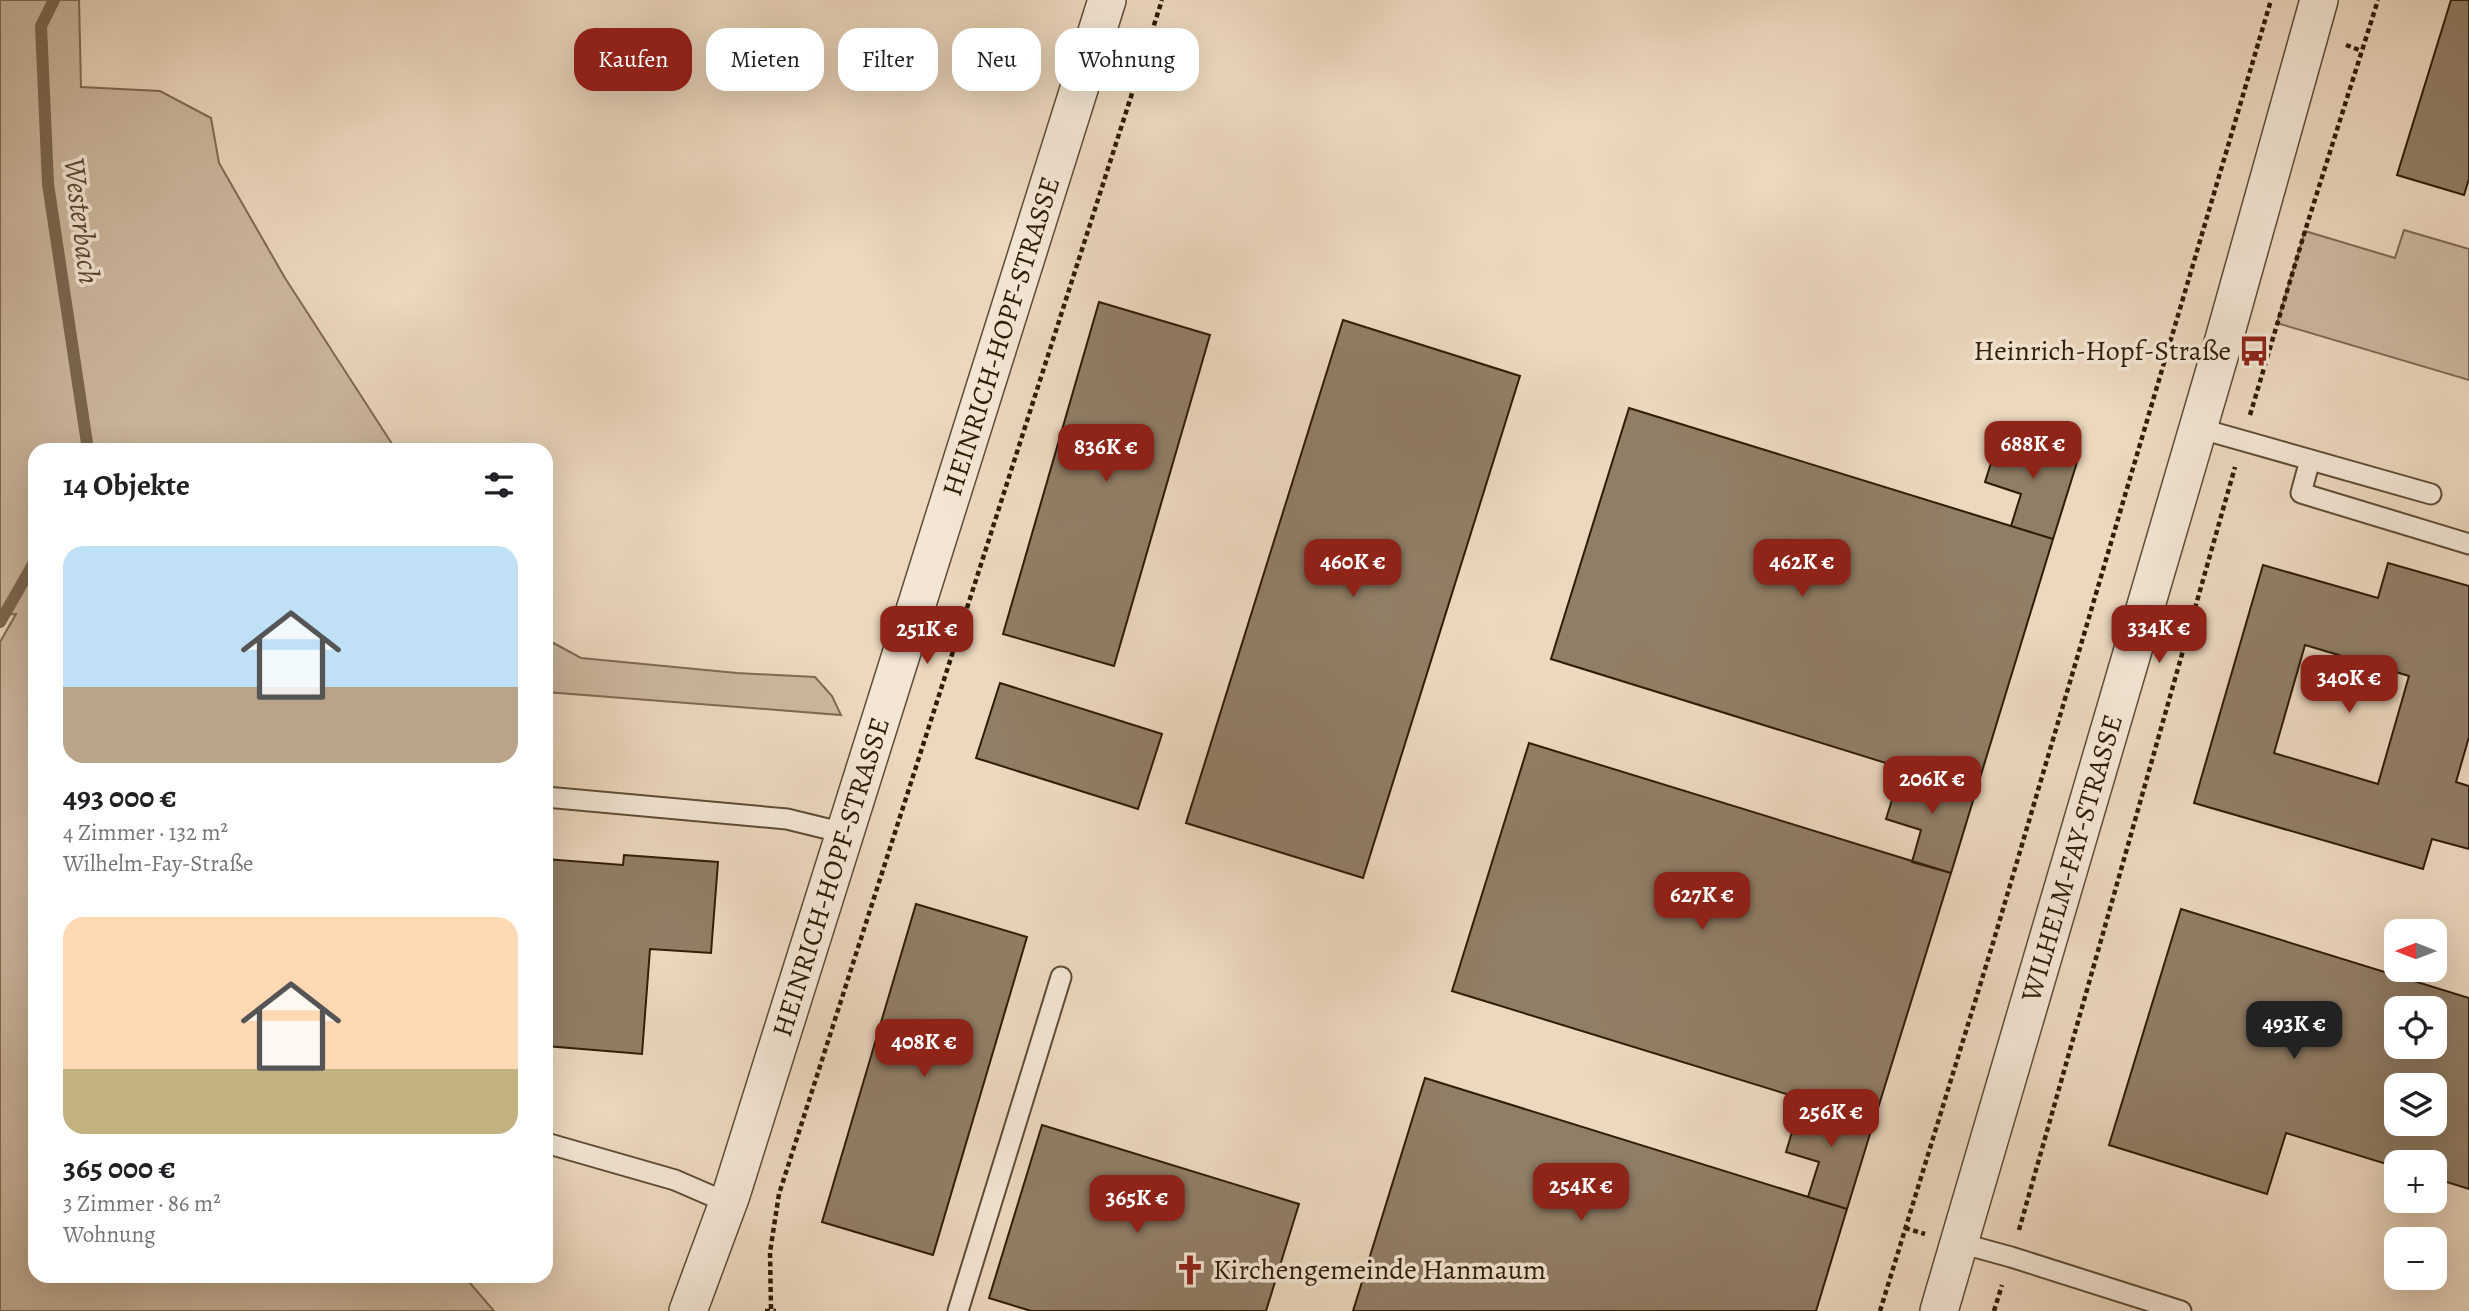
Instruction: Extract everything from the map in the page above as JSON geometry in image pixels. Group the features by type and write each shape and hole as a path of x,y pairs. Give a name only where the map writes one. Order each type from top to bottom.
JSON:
{"street":[{"name":"HEINRICH-HOPF-STRASSE","path":"688,1311 728,1203 1107,0"},
{"name":"WILHELM-FAY-STRASSE","path":"1939,1311 2198,428 2319,0"}],"lane":[{"path":"2198,428 2431,494"},
{"path":"2310,460 2301,493 2469,544"},
{"path":"553,798 787,819 844,833"},
{"path":"958,1311 1062,977"},
{"path":"553,1145 675,1180 728,1203"},
{"path":"1960,1243 2181,1311"}],"path":[{"path":"771,1310 770,1252 779,1194 1162,0"},
{"path":"1880,1311 1993,943 2270,0"},
{"path":"1994,1311 2242,440 2378,0"}],"shaded area":[{"path":"0,0 79,0 81,87 160,91 211,118 219,163 285,278 391,443 28,443 28,1283 470,1283 494,1311 0,1311 0,642 16,614 0,615"},
{"path":"2404,230 2469,249 2469,380 2277,323 2305,231 2395,258"},
{"path":"553,643 581,658 737,673 815,677 832,696 841,715 553,693"}],"building":[{"path":"2451,0 2469,0 2469,179 2464,195 2397,175"},
{"path":"1099,302 1210,335 1114,666 1003,634"},
{"path":"1343,320 1520,376 1363,878 1186,823"},
{"path":"1629,408 2053,539 1976,791 1551,659"},
{"path":"2001,432 2079,456 2053,539 2011,526 2021,494 1985,482"},
{"path":"2388,563 2469,586 2469,737 2456,782 2469,786 2469,849 2432,839 2423,869 2194,803 2263,565 2378,598","holes":["2305,645 2409,676 2378,784 2274,753"]},
{"path":"1000,683 1162,734 1138,809 976,758"},
{"path":"1529,743 1951,873 1874,1121 1452,991"},
{"path":"1902,768 1976,791 1951,873 1912,862 1921,830 1886,819"},
{"path":"624,855 718,862 711,953 650,949 642,1054 553,1047 553,860 623,865"},
{"path":"916,904 1027,937 933,1255 822,1222"},
{"path":"2181,909 2384,972 2384,982 2417,982 2469,998 2469,1189 2447,1182 2447,1150 2384,1150 2384,1163 2286,1133 2267,1194 2109,1145"},
{"path":"1425,1078 1847,1209 1816,1311 1353,1311"},
{"path":"1802,1099 1874,1121 1847,1209 1808,1197 1819,1162 1786,1152"},
{"path":"1042,1125 1299,1204 1266,1311 1031,1311 989,1298"}],"waterway":[{"name":"Westerbach","path":"54,0 41,26 48,184 87,443"},
{"name":"Westerbach","path":"0,622 28,573"}],"place":[{"name":"Heinrich-Hopf-Straße","path":"2254,351"},
{"name":"Kirchengemeinde Hanmaum","path":"1190,1270"}]}
